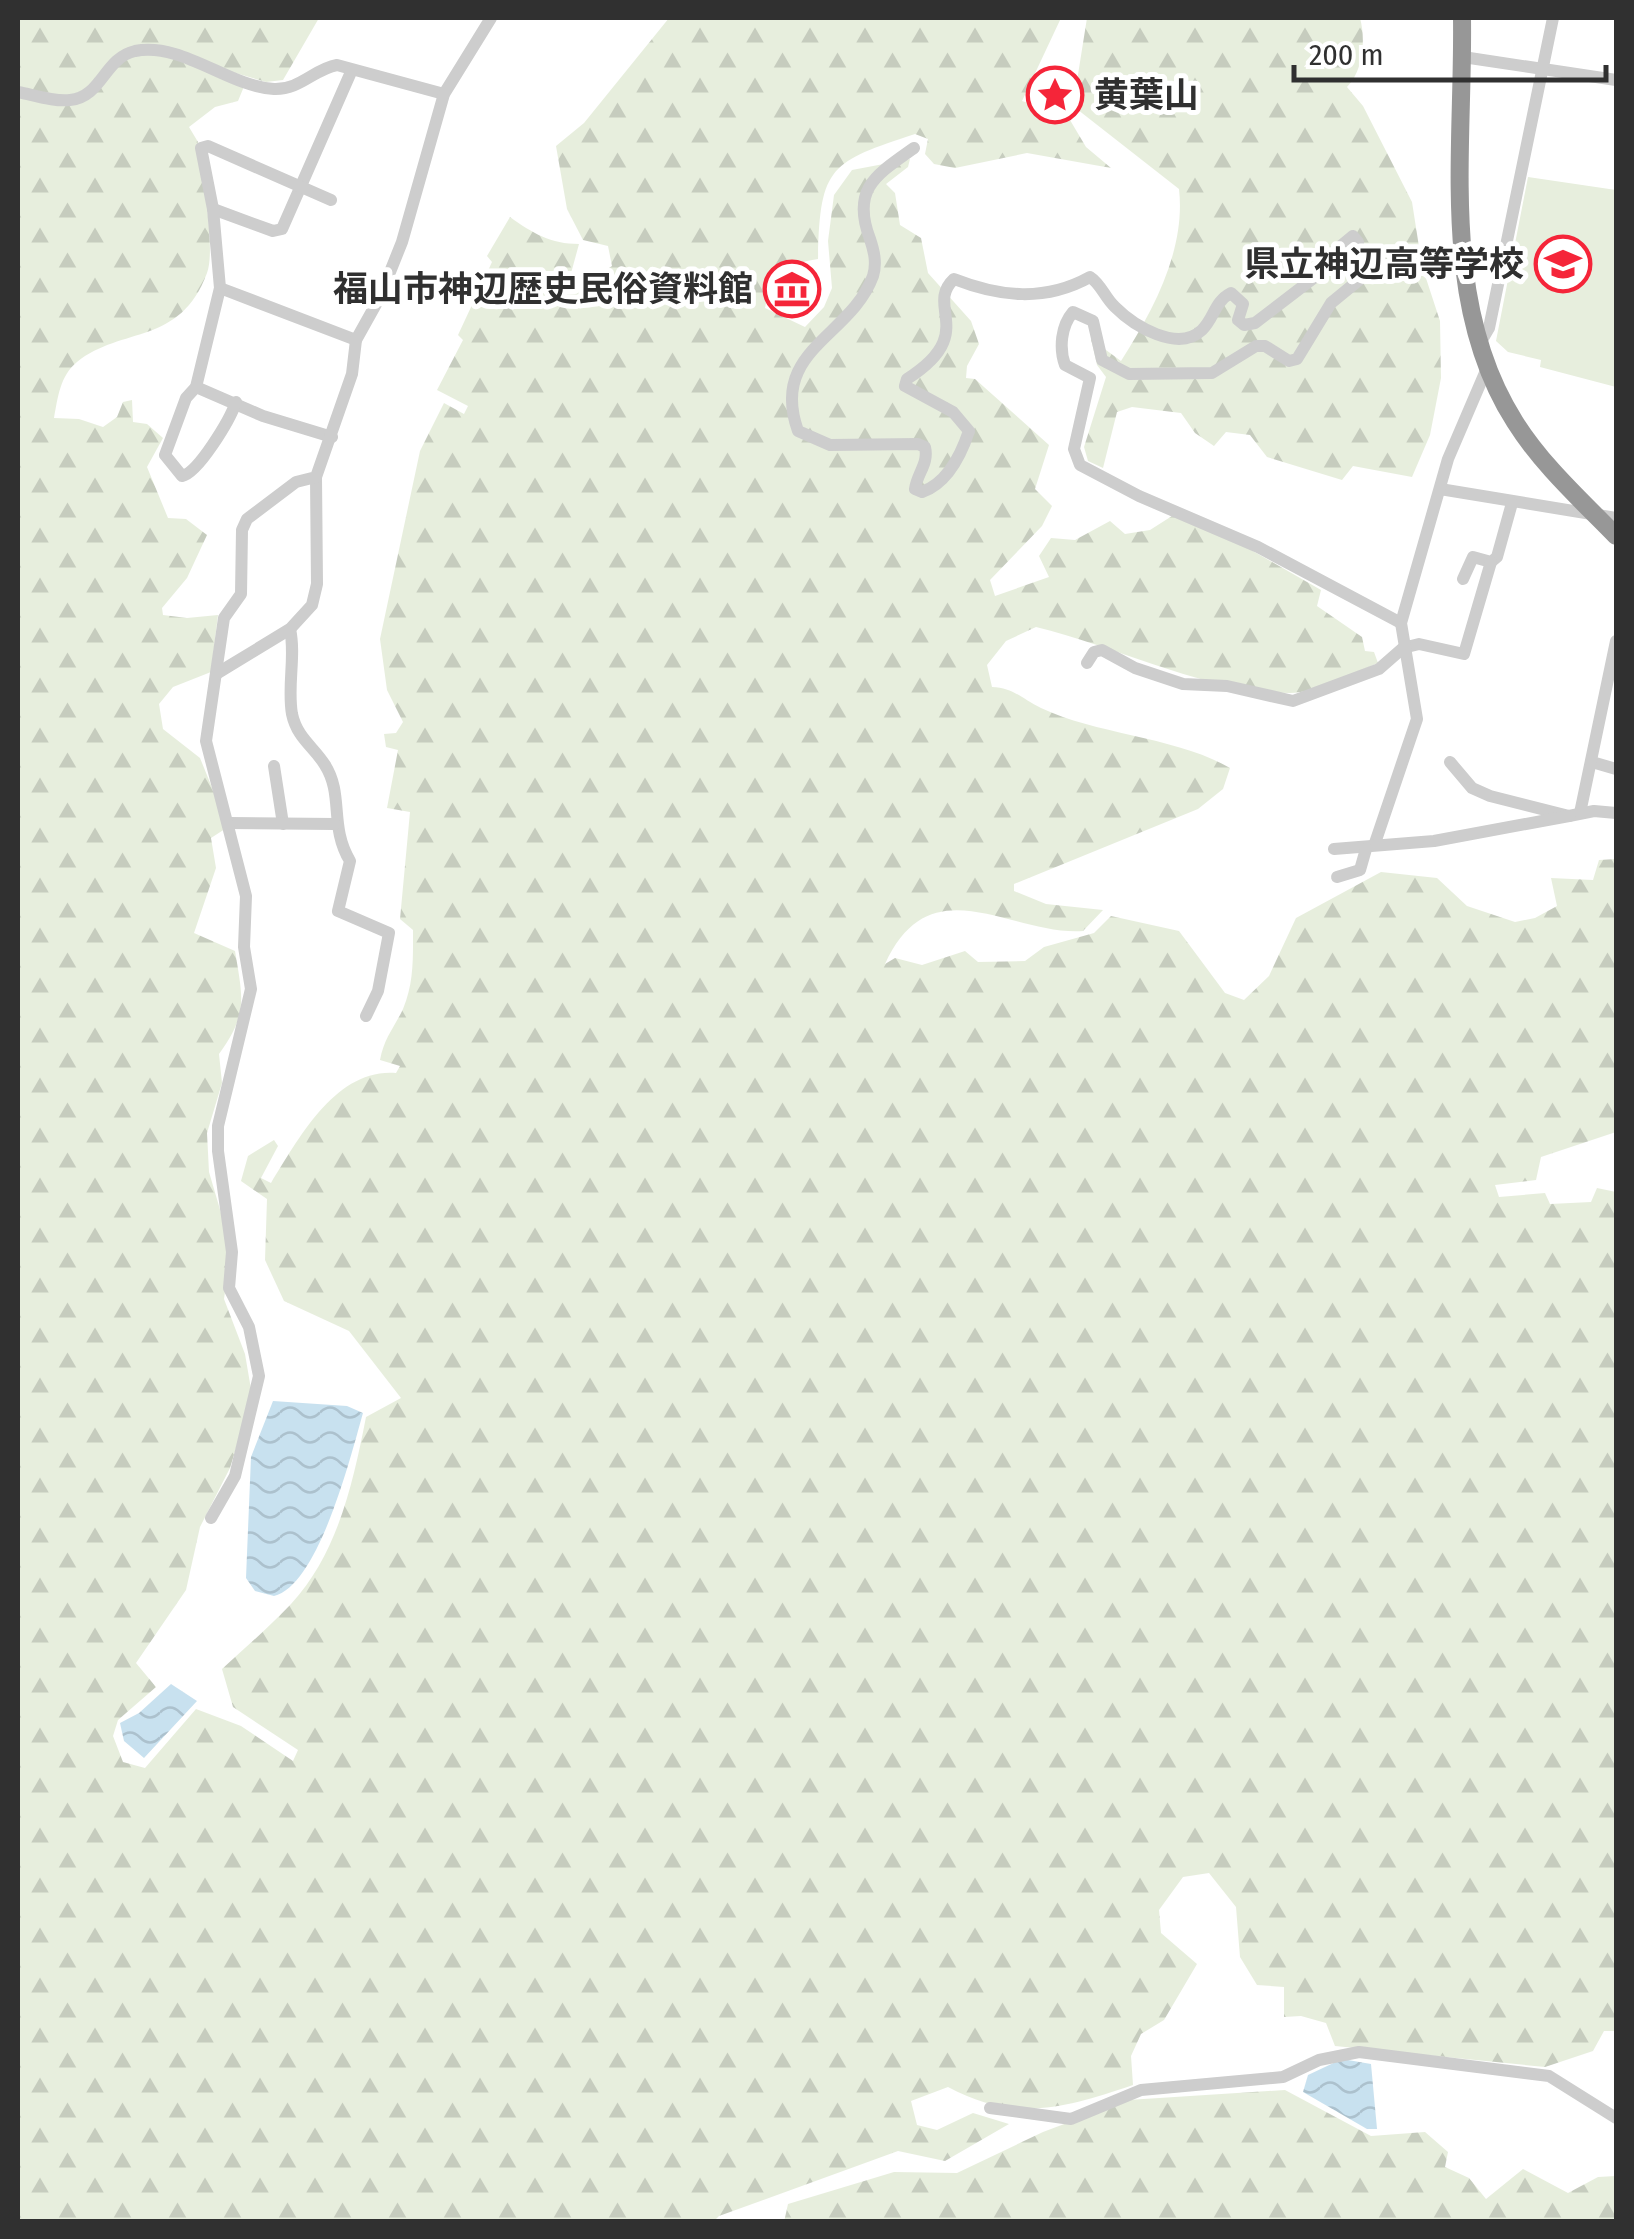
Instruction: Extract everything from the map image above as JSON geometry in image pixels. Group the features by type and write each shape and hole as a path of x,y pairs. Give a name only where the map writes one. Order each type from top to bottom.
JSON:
{"highway":[{"path":"1462,18 1462,244 1468,304 1479,345 1486,368 1531,446 1616,536"}],"street":[{"path":"216,674 290,629 315,597 316,477 352,374 356,340 380,298 402,242 444,94 491,18"},
{"path":"1479,345 1489,328 1553,18"},
{"path":"18,92 68,101 84,97 121,55 161,50 270,89 294,86 330,66 389,77 444,94"},
{"path":"1463,57 1616,80"},
{"path":"213,208 272,230 282,229 350,72"},
{"path":"236,402 220,435 192,472 182,476 165,455 181,409 196,387 220,288 213,208 201,148 208,146 331,200"},
{"path":"914,148 875,176 866,194 861,216 875,255 874,274 864,292 805,356 789,406 798,431 830,445 918,444 925,448 928,459 916,483 916,489 922,492 932,488 953,467 970,431 954,412 905,386 906,379 933,362 946,344 945,295 954,279 981,290 1041,297 1090,277 1117,310 1140,326 1168,338 1190,337 1202,329 1219,299 1231,293 1242,304 1238,320 1244,325 1254,323 1315,277 1330,254 1353,236 1358,242 1359,280 1332,303 1297,359 1289,362 1266,346 1256,346 1212,373 1129,374 1102,360 1093,321 1073,312 1062,335 1062,355 1065,366 1090,378 1074,449 1080,465 1139,496 1258,547 1401,623"},
{"path":"220,288 356,340"},
{"path":"1338,877 1360,870 1416,719 1401,623 1440,490 1477,382 1486,368"},
{"path":"196,387 262,416 332,437"},
{"path":"211,1518 235,1476 259,1376 249,1327 229,1288 230,1238 218,1151 218,1126 251,989 244,947 246,896 229,823 208,760 216,674 226,610 241,594 242,530 247,518 296,482 316,477"},
{"path":"1440,490 1616,518"},
{"path":"1086,663 1102,650 1135,668 1183,684 1227,686 1294,701 1379,669 1403,648 1419,644 1464,654 1512,502"},
{"path":"1464,579 1473,557 1491,562"},
{"path":"290,629 292,715 308,748 325,765 336,793 335,824 350,861 338,910 389,933 378,991 366,1016"},
{"path":"1575,814 1592,762 1616,641"},
{"path":"1599,732 1616,737"},
{"path":"1450,762 1472,788 1575,814"},
{"path":"1592,762 1616,769"},
{"path":"274,766 283,824"},
{"path":"1334,849 1434,841 1575,814 1616,813"},
{"path":"229,823 335,824"},
{"path":"990,2108 1071,2119 1142,2090 1283,2077 1318,2060 1358,2052 1549,2076 1563,2081 1616,2118"}],"green space":[{"path":"18,18 319,18 283,80 266,82 143,46 88,89 68,96 18,90"},
{"path":"669,18 1061,18 1022,101 1067,115 1086,147 1111,168 1027,153 955,168 934,164 925,154 928,139 915,134 864,152 835,172 827,186 818,259 797,264 782,274 771,288 765,308 805,327 824,307 832,288 828,241 834,195 852,170 910,159 908,167 886,184 895,193 900,225 921,238 928,273 971,321 979,344 967,366 966,378 975,379 1049,445 1035,489 1052,506 1042,526 990,580 995,596 1049,577 1039,556 1051,538 1075,540 1110,521 1125,534 1150,530 1172,516 1246,547 1321,590 1317,606 1362,637 1365,651 1374,652 1378,663 1324,686 1290,693 1258,691 1194,677 1036,627 1006,641 987,665 992,687 1012,692 1063,717 1209,758 1230,768 1223,789 1198,809 1014,884 1014,891 1046,904 1103,910 1083,931 1056,930 974,911 949,910 925,917 904,934 885,964 895,958 922,965 965,951 978,962 1025,961 1044,947 1094,933 1111,916 1179,931 1225,993 1244,1000 1269,976 1296,918 1381,872 1437,878 1467,906 1515,922 1535,918 1557,906 1551,878 1593,880 1599,860 1616,859 1616,1132 1541,1157 1536,1180 1495,1185 1499,1197 1545,1193 1550,1204 1591,1202 1597,1188 1616,1192 1616,2031 1604,2031 1593,2051 1545,2067 1335,2046 1326,2023 1301,2016 1284,2017 1284,1987 1257,1985 1240,1957 1236,1907 1209,1873 1183,1877 1159,1910 1161,1933 1197,1964 1164,2020 1141,2034 1131,2056 1133,2085 1085,2100 1040,2108 996,2105 948,2087 911,2101 917,2125 937,2130 973,2113 1009,2124 945,2161 898,2151 714,2221 18,2222 18,95 67,103 122,57 160,53 245,84 238,101 215,107 189,127 198,142 210,247 207,273 196,296 166,324 112,343 77,362 63,380 54,418 79,419 103,427 117,417 123,402 132,400 133,422 147,424 163,438 147,467 168,518 186,519 207,535 187,578 162,608 163,615 187,618 218,615 211,672 173,687 159,704 163,729 200,758 228,827 211,838 216,868 194,933 235,951 241,994 235,1028 219,1054 222,1083 207,1133 209,1172 226,1230 229,1263 224,1299 245,1354 252,1395 230,1468 200,1527 186,1590 136,1663 156,1687 118,1720 113,1736 123,1762 145,1768 196,1709 241,1726 293,1761 298,1750 233,1707 222,1669 283,1613 321,1563 341,1516 366,1417 401,1398 349,1331 284,1301 265,1260 267,1199 241,1181 248,1156 274,1140 278,1146 261,1178 271,1183 307,1127 337,1094 375,1074 396,1073 400,1066 380,1060 407,999 411,980 413,930 400,919 410,812 387,808 398,750 386,747 384,734 396,733 403,722 387,690 380,639 420,451 444,403 464,414 468,406 437,390 463,340 458,335 492,262 487,256 510,217 542,237 579,244 570,277 589,281 612,266 608,246 583,240 567,209 556,146 584,123"},
{"path":"1087,18 1360,18 1362,55 1357,73 1347,87 1363,106 1412,202 1422,266 1440,321 1441,378 1430,435 1412,477 1353,466 1342,480 1267,457 1250,435 1226,432 1214,446 1195,433 1181,413 1132,407 1117,412 1103,468 1088,461 1084,447 1106,377 1097,365 1091,339 1121,361 1165,279 1180,212 1179,189 1073,106"},
{"name":"県立神辺高等学校","path":"1528,177 1616,190 1616,387 1540,367 1541,360 1508,352 1496,341"},
{"path":"1285,2090 1371,2136 1425,2132 1448,2152 1445,2167 1469,2178 1486,2199 1523,2169 1568,2193 1598,2177 1616,2176 1616,2221 784,2222 788,2204 894,2172 957,2173 1043,2132 1128,2100"}],"water":[{"path":"273,1401 347,1406 363,1413 319,1544 290,1587 274,1596 255,1591 246,1578 251,1457"},
{"path":"171,1684 197,1701 144,1758 124,1741 120,1723 139,1713"},
{"path":"1342,2059 1371,2064 1377,2129 1367,2129 1303,2092 1308,2075"}],"place":[{"name":"黄葉山","path":"1055,95"},
{"name":"県立神辺高等学校","path":"1563,264"},
{"name":"福山市神辺歴史民俗資料館","path":"792,289"}]}
